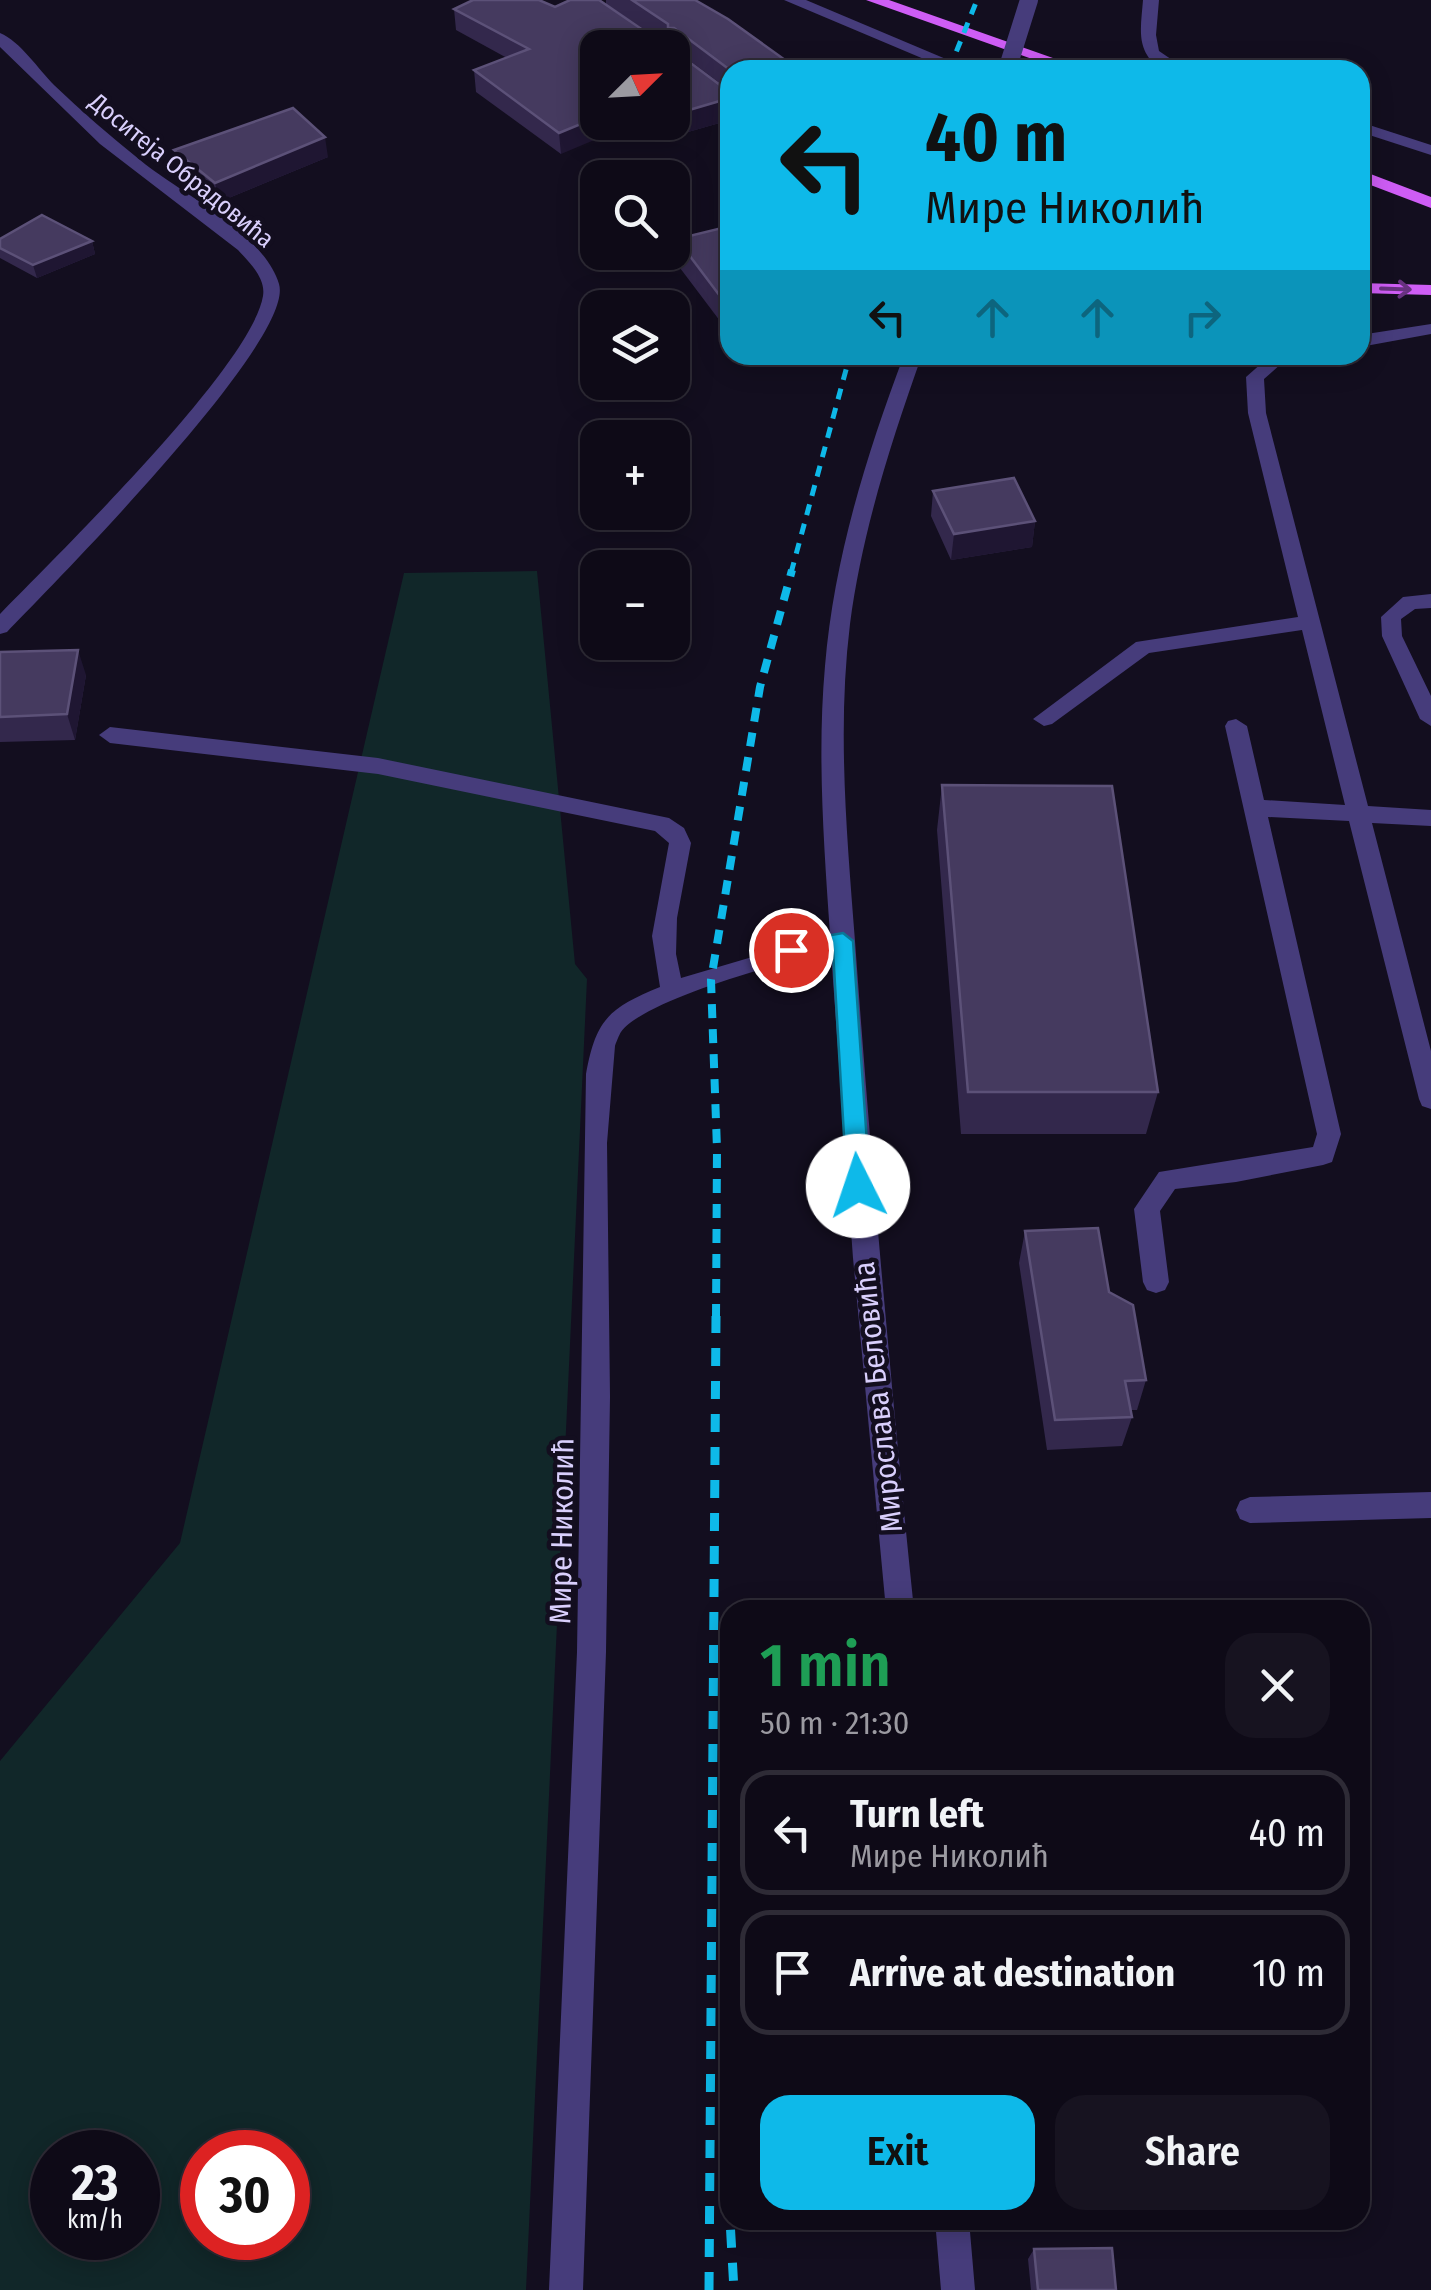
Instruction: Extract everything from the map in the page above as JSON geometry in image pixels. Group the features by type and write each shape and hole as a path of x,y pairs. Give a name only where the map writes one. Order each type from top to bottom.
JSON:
{"main road":[{"path":"874,0 1050,60"},
{"path":"1370,178 1431,203"},
{"path":"1370,288 1431,290"}],"street":[{"path":"792,0 939,60"},
{"path":"1010,60 1029,0"},
{"path":"1151,0 1148,50 1155,60"},
{"name":"Доситеја Обрадовића","path":"0,38 62,104 145,173 226,231 265,270 273,294 264,320 185,428 0,627"},
{"path":"1370,130 1431,150"},
{"path":"1370,339 1431,329"},
{"name":"Мирослава Беловића","path":"899,1600 861,1222 832,712 842,612 856,541 888,418 909,365"},
{"path":"1270,365 1255,377 1257,413 1431,1099"},
{"path":"1431,601 1410,602 1392,616 1392,636 1431,719"},
{"path":"1044,719 1143,647 1310,622"},
{"path":"1156,1282 1146,1209 1168,1178 1236,1172 1323,1155 1329,1134 1236,726"},
{"path":"110,735 378,766 661,824 676,834 680,843 662,942 662,964 673,991"},
{"path":"1256,808 1431,818"},
{"name":"Мире Николић","path":"566,2290 595,1589 601,1044 615,1018 673,991 791,950 843,941"},
{"path":"1250,1510 1431,1505"},
{"path":"953,2230 958,2290"}],"green space":[{"path":"537,571 575,964 587,979 526,2290 0,2290 0,1761 180,1543 404,573"}],"building":[{"path":"473,0 539,0 555,7 570,0 599,0 643,30 580,30 580,124 559,133 474,70 529,49 454,9"},
{"path":"632,0 695,0 785,60 720,62 690,40 690,30 669,30 643,30 668,29 668,24"},
{"path":"690,62 720,85 720,101 690,110"},
{"path":"293,108 325,137 215,183 174,150"},
{"path":"42,215 92,241 33,265 0,248 0,239"},
{"path":"720,228 720,296 690,256 690,236"},
{"path":"1014,478 1035,521 954,534 933,491"},
{"path":"78,650 67,714 0,717 0,652"},
{"path":"942,785 1112,786 1158,1092 968,1092"},
{"path":"1098,1228 1109,1292 1133,1305 1146,1380 1125,1381 1132,1417 1055,1420 1025,1231"},
{"path":"1112,2248 1116,2290 1038,2290 1034,2249"}],"railway":[{"path":"953,60 977,0"},
{"path":"791,573 847,365"},
{"path":"716,1318 717,1149 711,980 760,687 792,570"},
{"path":"709,2290 716,1316"},
{"path":"731,2230 734,2290"}],"route":[{"path":"791,950 843,941 858,1186"}]}
